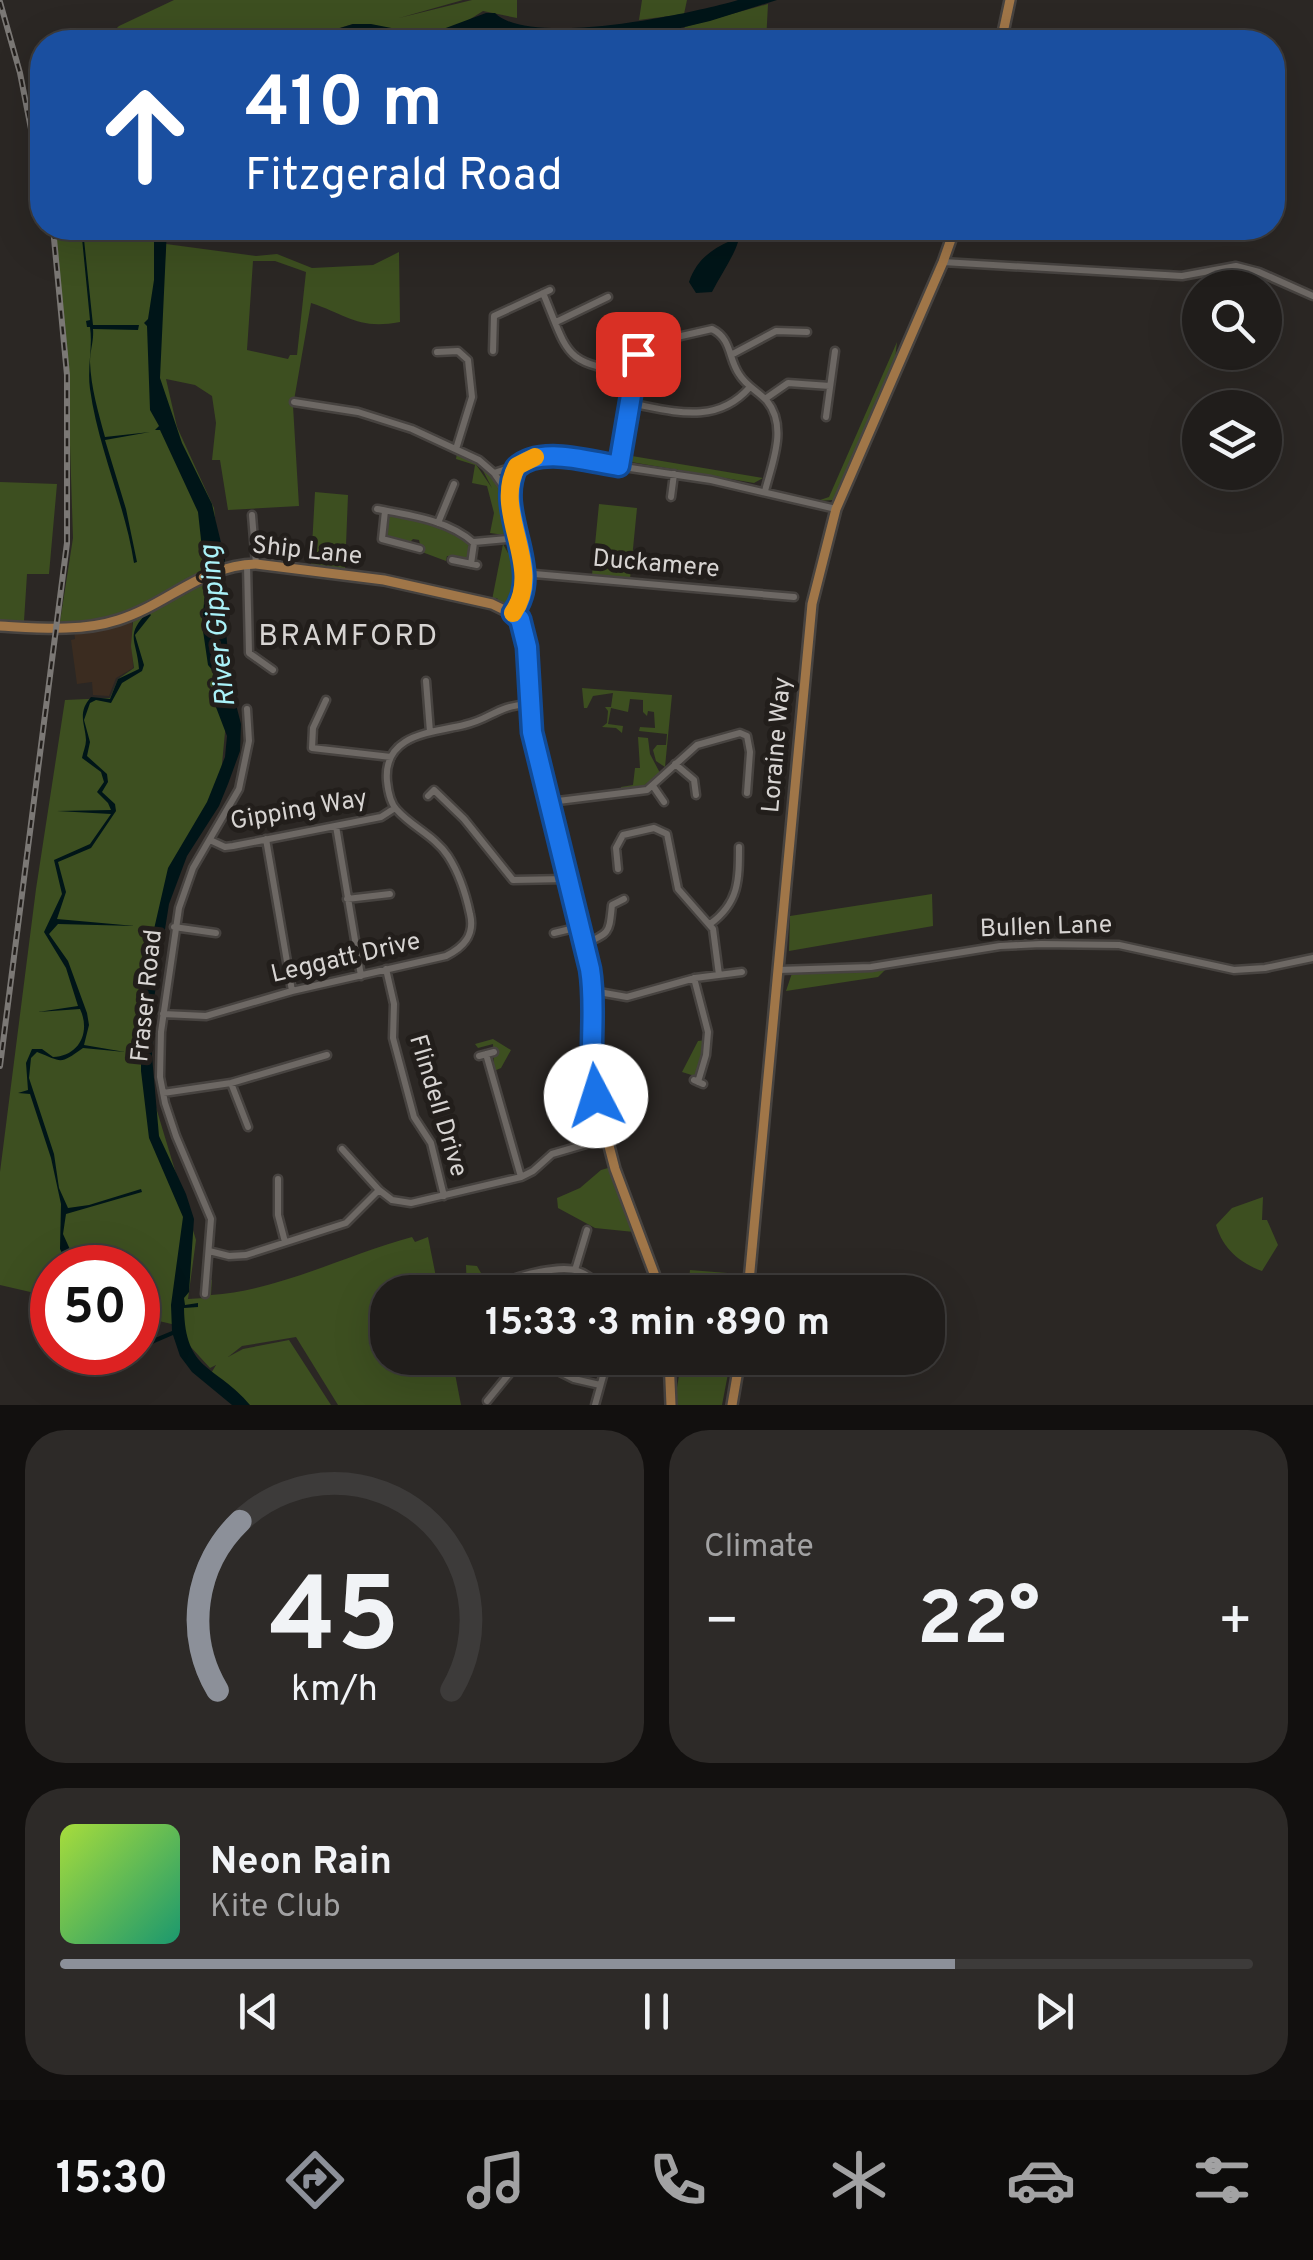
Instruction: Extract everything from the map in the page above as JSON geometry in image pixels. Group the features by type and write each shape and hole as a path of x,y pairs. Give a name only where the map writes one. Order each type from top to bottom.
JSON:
{"main road":[{"path":"1004,30 1010,0"},
{"name":"Loraine Way","path":"750,1275 816,586 836,509 950,240"},
{"name":"Ship Lane","path":"0,626 99,625 122,619 201,577 252,564 384,580 492,604 513,613"},
{"path":"513,613 520,619 527,647 529,704 594,991 592,1064 607,1138 620,1186 654,1275"},
{"path":"670,1375 671,1405"},
{"path":"732,1405 737,1375"}],"street":[{"path":"943,262 1182,276 1236,266 1313,296"},
{"path":"493,351 494,316 546,292 571,353 581,363 634,372"},
{"path":"556,322 608,298"},
{"path":"619,466 638,354 646,346 703,328 720,333 739,374 765,399 776,417 778,434 765,492"},
{"path":"731,355 776,331 807,332"},
{"path":"437,352 458,351 468,360 472,397 456,449"},
{"path":"826,417 835,352"},
{"path":"765,399 788,383 830,386"},
{"path":"629,403 707,414 750,387"},
{"path":"294,402 372,416 456,449 494,473 509,494 524,573 524,594 513,613"},
{"path":"494,473 542,457 674,474 836,509"},
{"path":"509,494 517,466"},
{"path":"671,496 674,474"},
{"path":"438,523 454,484"},
{"path":"420,549 382,539 381,510 438,523 474,542 518,538"},
{"path":"252,514 248,652 267,670"},
{"path":"452,560 474,564 474,542"},
{"name":"Duckamere","path":"524,573 788,600"},
{"path":"426,681 430,732"},
{"path":"311,759 312,728 326,700"},
{"path":"394,808 386,779 391,757 409,738 471,724 505,706 529,704"},
{"name":"Fraser Road","path":"205,1294 209,1212 180,1147 163,1093 163,1014 174,928 189,878 241,782 249,741 247,709"},
{"path":"550,802 634,794 653,786 697,745 744,734 750,748 747,794"},
{"path":"312,748 391,757"},
{"path":"676,764 694,780 696,795"},
{"path":"653,786 664,802"},
{"path":"428,796 434,790 464,819 512,880 567,879"},
{"name":"Gipping Way","path":"210,840 225,847 266,840 381,817 394,808"},
{"name":"Leggatt Drive","path":"163,1014 206,1016 458,951 470,934 472,921 448,855 394,808"},
{"path":"336,826 360,976"},
{"path":"618,869 616,848 623,835 654,828 664,832 670,840 678,889 710,924 719,974"},
{"path":"266,840 292,991"},
{"path":"710,924 726,912 736,894 739,847"},
{"path":"347,899 390,894"},
{"path":"584,944 604,936 612,921 612,905 624,899"},
{"path":"612,921 623,918"},
{"path":"554,933 579,927"},
{"path":"174,928 216,933"},
{"name":"Bullen Lane","path":"778,970 871,967 938,954 1041,944 1119,945 1234,970 1313,958"},
{"name":"Flindell Drive","path":"386,970 393,1000 393,1038 414,1117 430,1140 444,1196"},
{"path":"594,991 627,997 694,978 742,972"},
{"path":"694,978 708,1038 699,1082"},
{"path":"486,1054 520,1176"},
{"path":"163,1093 232,1082 327,1055"},
{"path":"232,1082 238,1108 248,1127"},
{"path":"342,1150 379,1190 404,1203 520,1176 533,1171 552,1154 607,1138"},
{"path":"278,1179 278,1215 285,1242"},
{"path":"210,1251 241,1256 346,1223 379,1190"},
{"path":"575,1270 587,1230"},
{"path":"541,1275 575,1270 584,1275"},
{"path":"487,1402 508,1375"},
{"path":"566,1375 600,1385"},
{"path":"595,1405 603,1375"}],"shaded area":[{"path":"132,620 133,668 116,678 109,696 93,695 92,682 77,684 71,640 75,639 74,631"}],"green space":[{"path":"174,0 463,0 399,18 472,0 517,0 517,18 483,11 442,30 388,30 353,24 333,30 115,30"},
{"path":"642,0 687,0 684,14 639,20"},
{"path":"768,4 767,30 684,30"},
{"path":"56,240 162,240 154,334 159,349 166,244 256,256 277,254 312,268 373,265 399,252 400,322 363,323 311,303 293,406 299,506 228,510 220,460 212,460 216,423 212,396 195,385 166,379 177,427 214,508 220,565 115,620 59,628 73,538 68,383","holes":["253,261 275,261 306,272 297,355 288,359 247,350"]},
{"path":"897,342 895,359 833,500 817,501 829,497"},
{"path":"457,453 475,463 492,488 479,463 495,478 508,507 504,511 504,535 490,533 494,513 487,486 472,483 475,465 456,459"},
{"path":"626,455 763,478 754,483 631,462"},
{"path":"0,482 57,484 49,574 27,574 24,621 0,621"},
{"path":"315,492 348,495 345,570 311,565"},
{"path":"599,504 637,508 630,579 592,575"},
{"path":"393,515 427,522 466,541 470,546 468,558 447,556 446,561 422,552 419,540 408,544 386,538 387,519"},
{"path":"506,542 515,545 521,595 510,605 500,604 497,598 492,600 503,544 508,553"},
{"path":"206,582 227,711 220,785 175,866 153,960 148,1081 196,1240 188,1299 204,1298 206,1279 212,1280 211,1295 237,1292 288,1279 387,1244 428,1237 436,1275 370,1275 370,1375 455,1375 461,1405 338,1405 296,1337 242,1346 228,1357 243,1349 289,1340 331,1405 243,1405 210,1375 216,1365 210,1368 189,1345 184,1327 160,1321 160,1245 30,1245 30,1292 0,1285 0,1172 65,700 110,698 118,679 134,668 133,622"},
{"path":"582,688 672,695 665,767 656,761 653,750 657,745 666,745 667,734 639,731 640,727 655,728 654,712 648,711 647,716 643,712 643,700 630,699 628,712 611,708 608,724 623,726 622,733 616,728 602,727 607,723 605,707 611,707 613,693 593,696 584,708"},
{"path":"638,737 648,738 650,754 660,773 642,787 621,790 633,785 635,768 640,768"},
{"path":"932,894 933,926 789,951 790,916"},
{"path":"888,967 878,977 786,991 792,973"},
{"path":"493,1039 511,1050 501,1068 494,1071 493,1044 478,1048 475,1044"},
{"path":"706,1040 698,1077 682,1072 698,1041"},
{"path":"577,1049 563,1069 571,1076 580,1065 576,1061 586,1051 587,1085 598,1135 585,1139 576,1110 567,1104 557,1107 556,1075"},
{"path":"608,1168 634,1232 595,1228 558,1208 557,1198 580,1188"},
{"path":"1263,1197 1262,1220 1267,1220 1278,1245 1262,1271 1233,1254 1216,1225 1232,1208"},
{"path":"466,1265 477,1266 482,1275 466,1275"},
{"path":"690,1270 740,1274 740,1275 690,1275"},
{"path":"679,1375 728,1375 722,1405 674,1405"}],"water":[{"path":"738,0 777,0 672,30 440,30 486,13 541,28 575,28 685,13"},
{"path":"353,24 402,30 334,30"},
{"path":"82,240 93,325 139,325 138,330 93,329 90,362 105,437 150,432 105,440 126,509 137,562 134,563 90,389 89,373 91,335 86,321 90,320"},
{"name":"River Gipping","path":"154,240 166,240 160,378 182,443 212,504 225,559 223,599 231,685 241,724 240,751 228,784 219,806 187,856 169,904 153,1005 152,1056 159,1136 194,1219 189,1292 184,1298 185,1305 198,1303 198,1307 184,1308 190,1345 205,1366 250,1405 232,1405 192,1372 180,1356 173,1335 160,1341 160,1336 172,1331 171,1305 183,1217 149,1138 141,1039 149,951 168,868 207,802 225,757 227,736 214,702 217,695 225,696 222,667 217,668 220,692 216,693 202,624 206,582 184,595 183,592 208,574 198,512 160,430 155,430 159,426 150,410 144,323 154,280"},
{"path":"730,241 738,242 712,292 696,293 689,282 696,268 710,252"},
{"path":"148,612 151,615 135,635 144,665 142,671 122,683 111,703 90,703 84,720 90,742 87,756 107,774 108,782 102,792 115,804 116,811 91,848 58,862 66,892 57,919 135,926 58,924 49,934 68,961 87,1013 89,1025 84,1045 125,1052 83,1048 61,1060 37,1052 31,1058 29,1078 68,1208 141,1189 142,1192 66,1214 63,1234 68,1245 60,1245 61,1204 51,1158 30,1094 18,1093 28,1090 26,1063 32,1049 42,1049 53,1057 62,1056 76,1047 83,1034 80,1009 38,1012 78,1006 66,968 44,932 62,894 54,860 90,844 111,814 57,811 111,810 97,792 104,782 101,772 82,758 86,740 83,713 91,697 110,699 118,679 139,669 134,633"}],"railway":[{"path":"0,2 30,124"},
{"path":"0,1066 67,543 67,375 54,240"}],"slow traffic":[{"path":"513,613 522,598 524,582 522,554 510,506 510,482 517,466 535,457"}],"district":[{"name":"BRAMFORD","path":"349,637"}],"route":[{"path":"596,1096 592,1064 594,991 568,887 560,836 532,732 527,647 520,619 513,613 524,594 524,573 509,494 516,468 530,458 619,466 638,354"}]}
